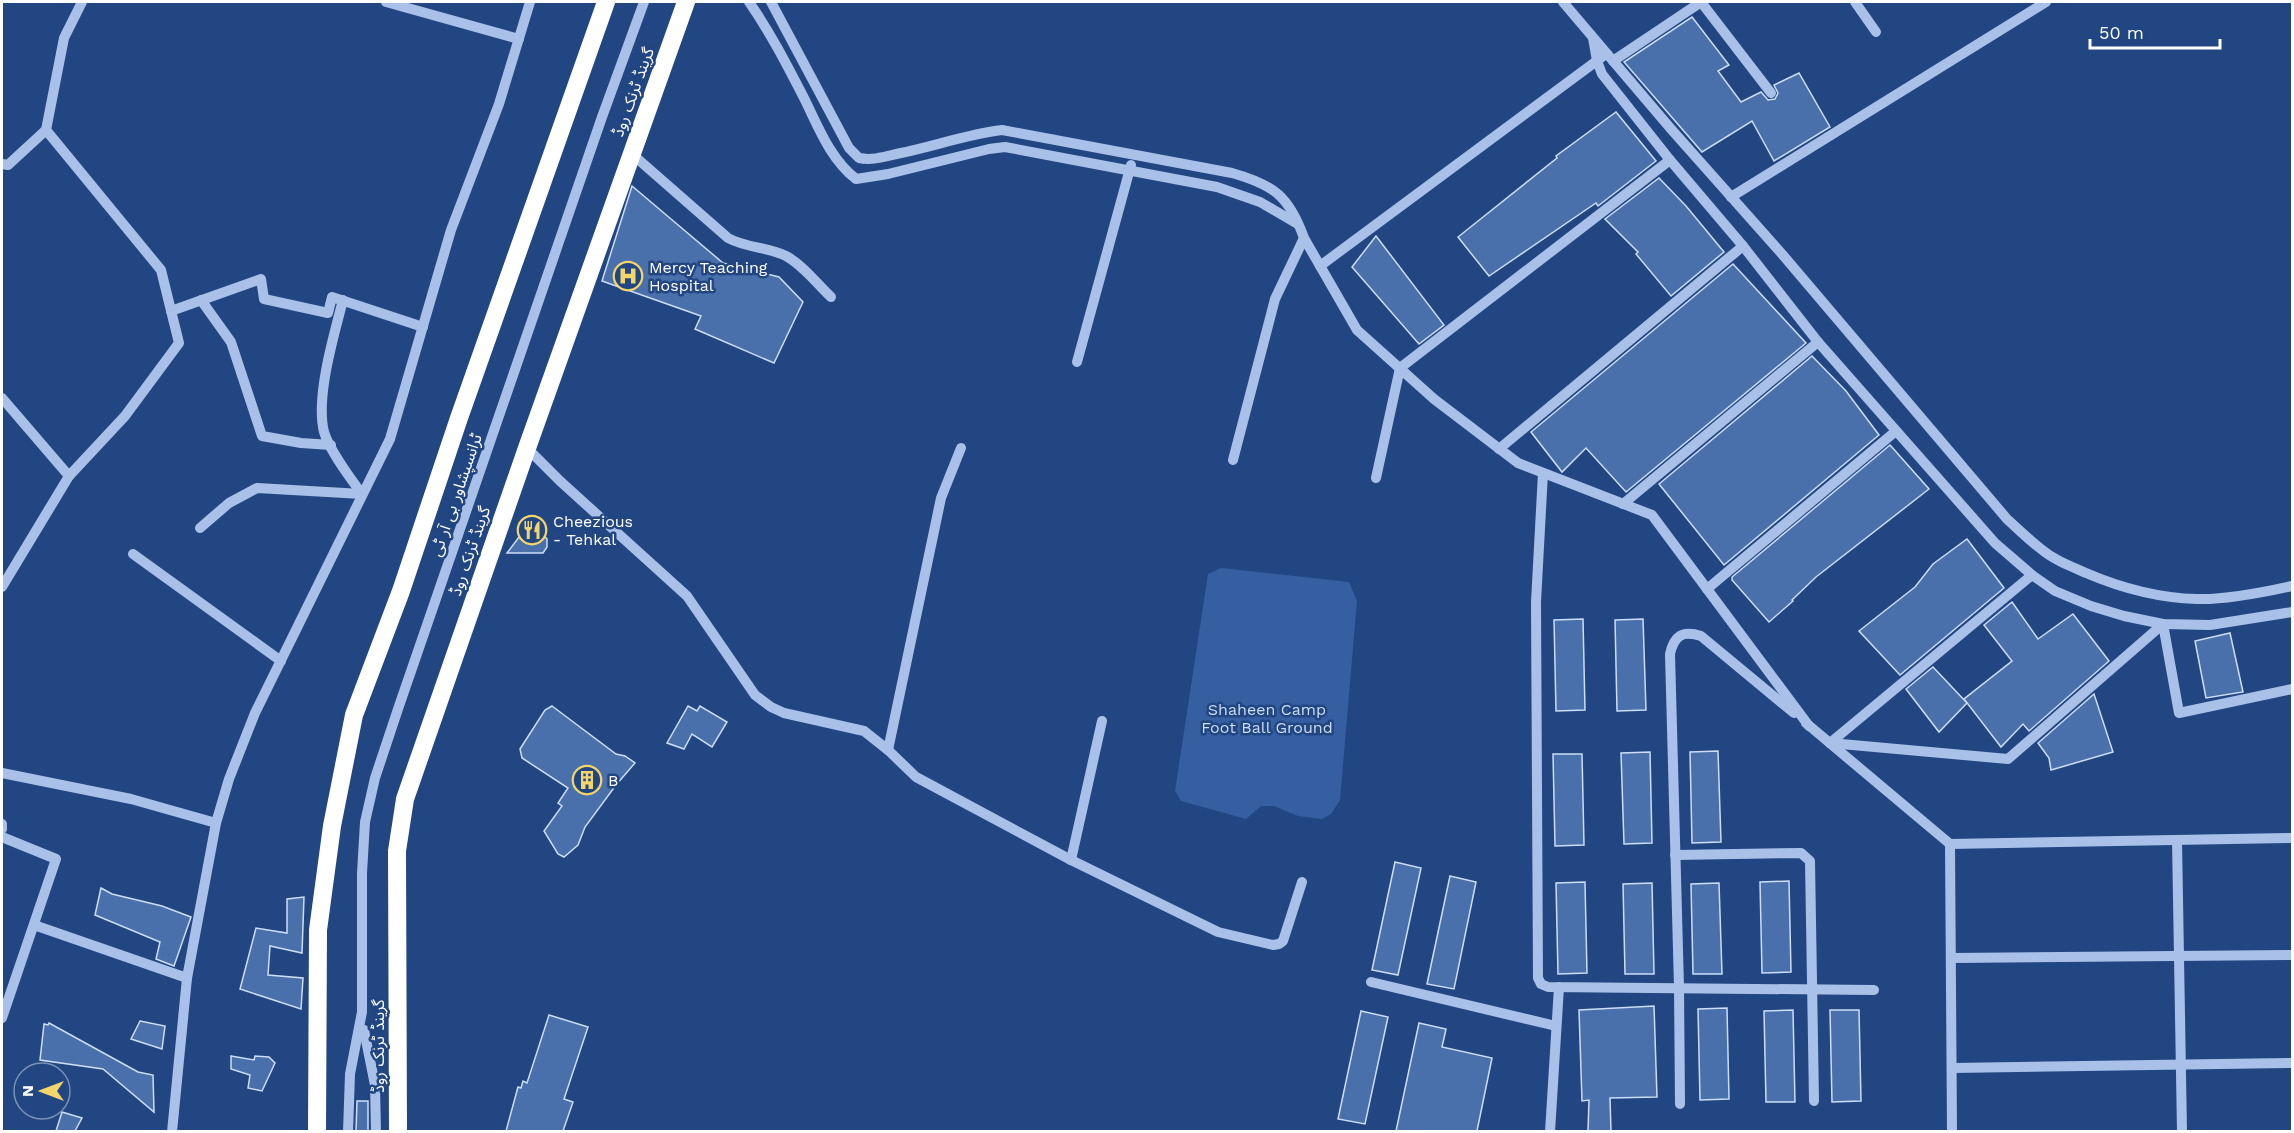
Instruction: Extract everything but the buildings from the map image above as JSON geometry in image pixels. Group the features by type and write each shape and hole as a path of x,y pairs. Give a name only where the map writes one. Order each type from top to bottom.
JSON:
{"highway":[{"path":"317,1131 318,930 332,826 354,715 401,591 606,2"},
{"name":"گرینڈ ٹرنک روڈ","path":"398,1131 397,851 405,799 686,2"}],"street":[{"path":"2,164 8,165 46,130 64,38 82,2"},
{"path":"386,2 519,39"},
{"path":"172,1131 187,978 216,823 229,779 255,713 390,439 450,230 499,104 530,2"},
{"name":"ٹرانسپشاور بی آر ٹی","path":"376,1131 375,1085 365,1045 362,1012 362,848 375,778 602,117 644,2"},
{"path":"749,2 788,67 833,154 843,169 856,179 888,174 1005,147 1217,187 1245,195 1299,225"},
{"path":"771,2 849,148 858,158 877,158 934,146 978,133 1002,130 1232,173 1268,186 1285,199 1304,238 1356,330 1434,399 1518,463 1652,515 1809,726"},
{"path":"1563,2 2007,519 2042,550 2058,560 2105,581 2136,591 2180,598 2199,599 2292,586"},
{"path":"1320,266 1597,61 1610,57 1701,2 1771,93"},
{"path":"1855,2 1876,32"},
{"path":"1731,197 2046,2"},
{"path":"1593,38 1602,74 1670,160 1743,246 1818,342 1995,543 2032,575 2055,591 2091,606 2163,624 2210,626 2292,612"},
{"path":"2,587 69,476 125,416 179,342 161,270 46,130"},
{"path":"632,154 728,238 738,244 786,256 831,297"},
{"path":"1077,362 1133,155"},
{"path":"1376,478 1400,368 1670,160"},
{"path":"1233,460 1275,299 1304,238"},
{"path":"1499,449 1743,246"},
{"path":"171,311 261,279 264,299 328,313 332,297 423,327"},
{"path":"201,300 231,342 262,436 301,443 331,445"},
{"path":"343,300 324,386 322,428 362,494"},
{"path":"1623,504 1818,342"},
{"path":"2,398 69,476"},
{"path":"1707,589 1896,431"},
{"path":"527,448 560,481 687,596 755,695 771,707 784,713 864,731 916,777 1071,860 1218,932 1273,945 1279,944 1283,940 1302,882"},
{"path":"888,750 941,498 961,448"},
{"path":"1543,473 1536,602 1538,978 1548,987 1874,990"},
{"path":"200,528 229,503 257,488 362,494"},
{"path":"133,554 281,661"},
{"path":"1830,743 2032,575"},
{"path":"2163,624 2179,713 2292,688"},
{"path":"1830,743 2008,759 2163,624"},
{"path":"1680,1104 1670,654 1672,642 1679,636 1691,633 1701,636 1950,844 2292,838"},
{"path":"1071,860 1102,721"},
{"path":"2,773 131,799 216,823"},
{"path":"2,824 2,829"},
{"path":"2,837 56,859 2,1018"},
{"path":"2177,840 2182,1131"},
{"path":"1950,844 1952,1131"},
{"path":"1675,855 1801,853 1810,861 1814,989 1814,1101"},
{"path":"34,925 187,978"},
{"path":"1951,958 2292,955"},
{"path":"1371,982 1556,1026"},
{"path":"1550,1131 1560,987"},
{"name":"ٹرانسپشاور بی آر ٹی","path":"348,1131 350,1074 362,1012"},
{"path":"1952,1068 2292,1063"}],"green space":[{"name":"Shaheen Camp Foot Ball Ground","path":"1221,568 1349,582 1357,601 1340,800 1331,814 1322,819 1298,816 1274,806 1261,806 1246,819 1181,801 1175,791 1208,574"}],"place":[{"name":"Mercy Teaching Hospital","path":"628,276"},
{"name":"Cheezious - Tehkal","path":"532,530"},
{"name":"B","path":"587,780"}]}
